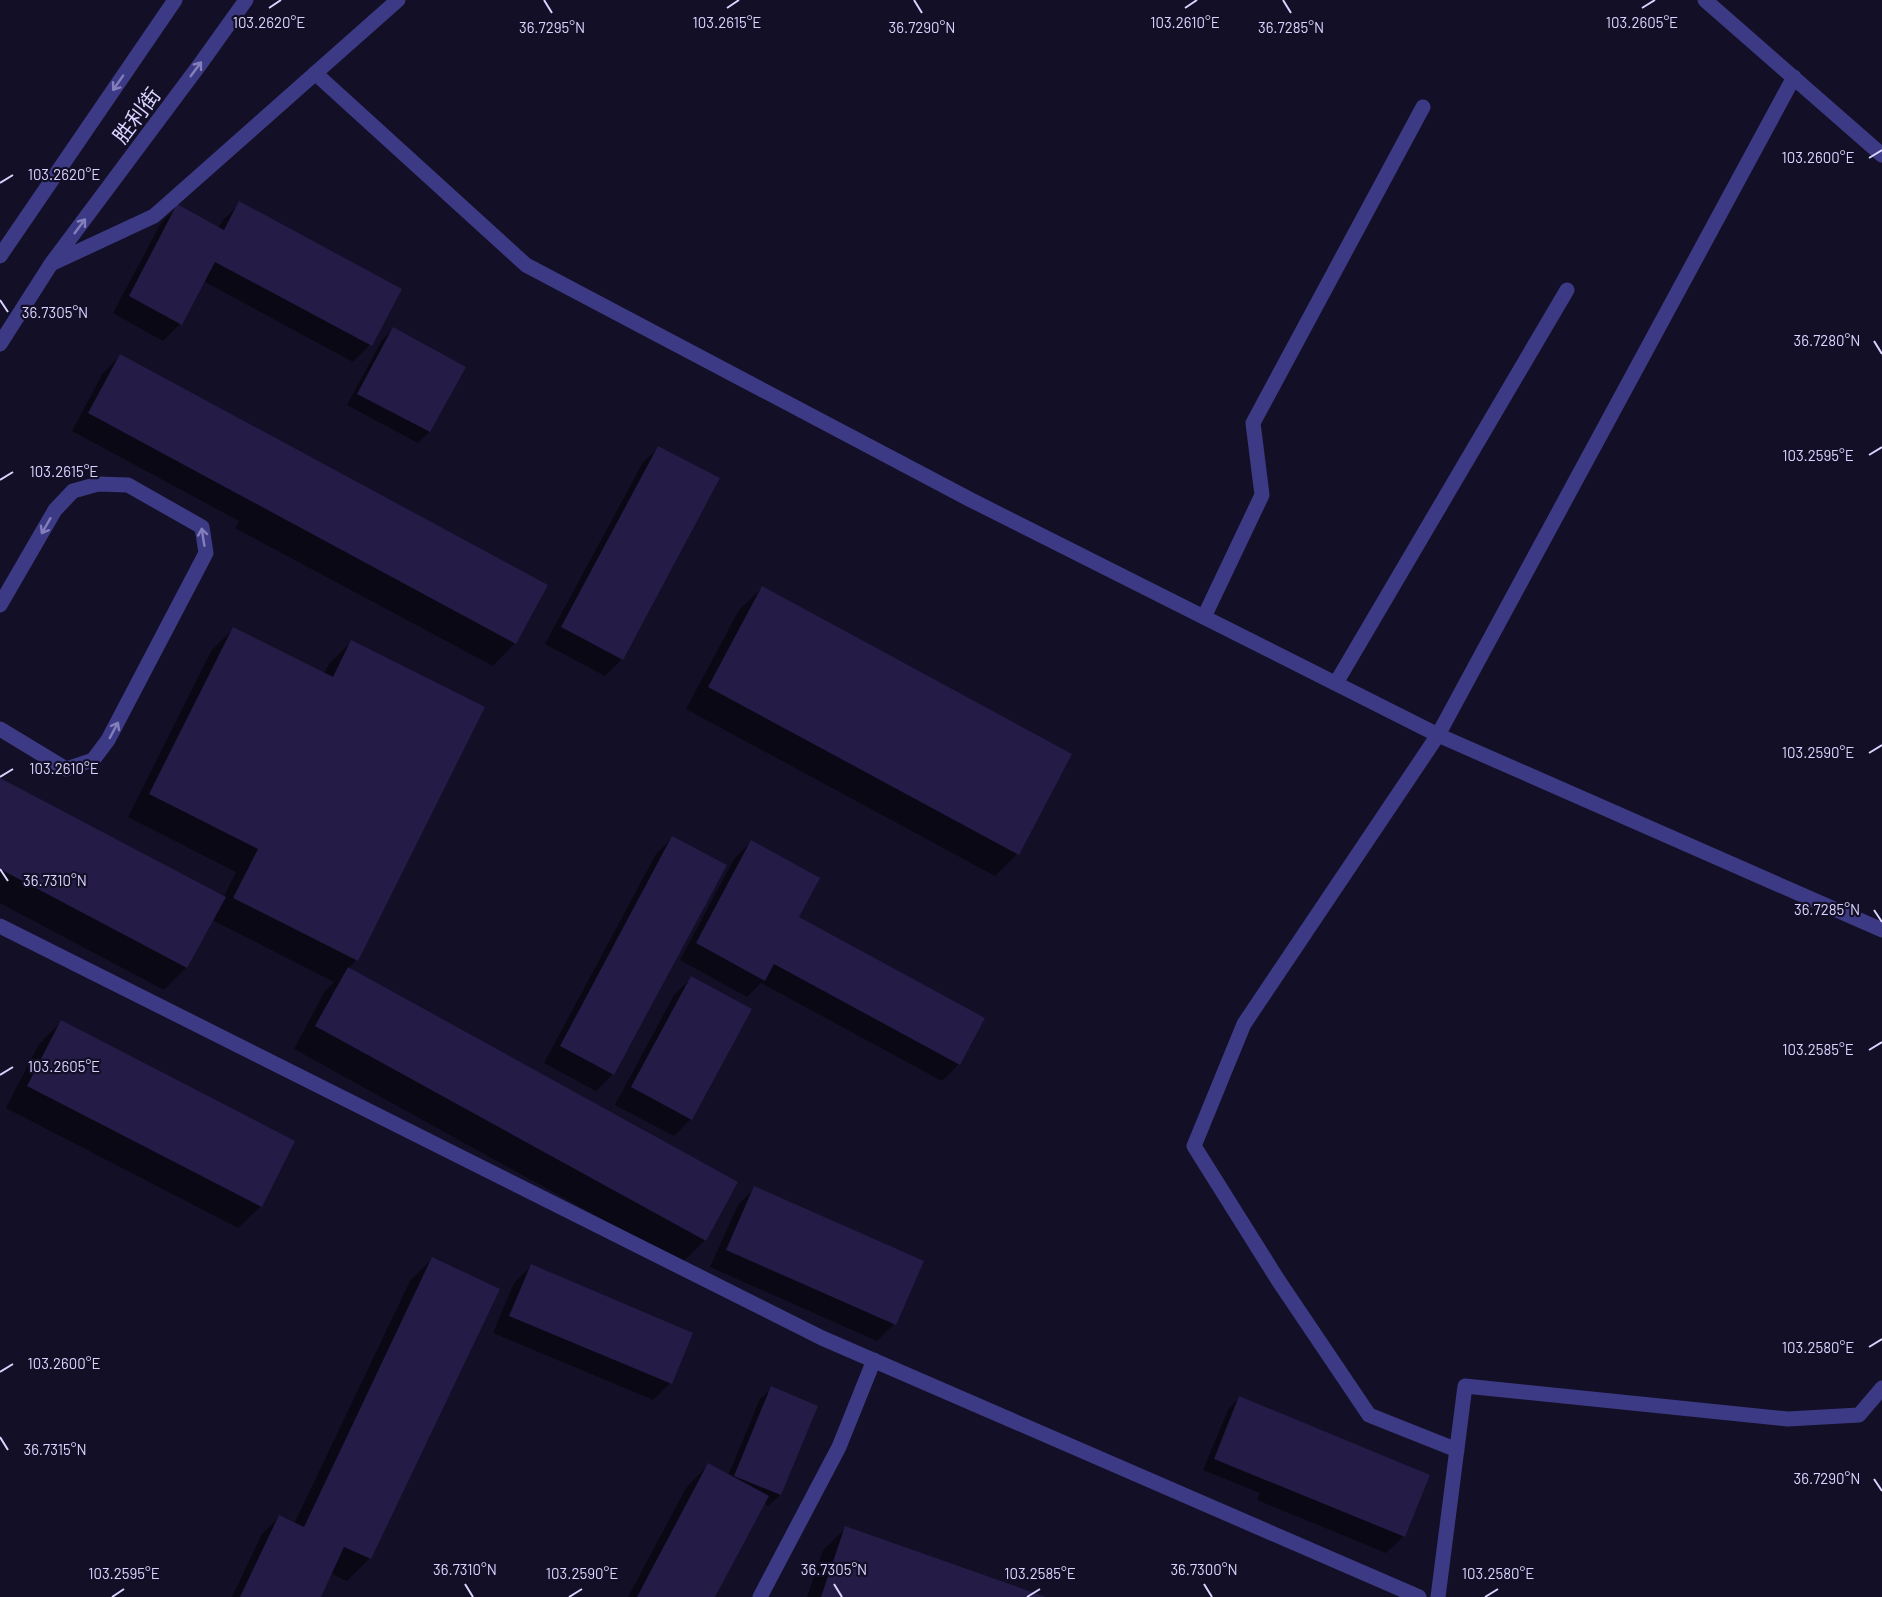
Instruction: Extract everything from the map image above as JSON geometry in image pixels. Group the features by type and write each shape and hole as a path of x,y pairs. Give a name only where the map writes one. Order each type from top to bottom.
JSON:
{"street":[{"name":"胜利街","path":"0,256 175,0"},
{"name":"胜利街","path":"0,344 51,264 246,0"},
{"path":"51,264 154,216 398,0"},
{"path":"1706,0 1882,156"},
{"path":"315,73 526,265 971,500 1438,735 1882,930"},
{"path":"1457,1450 1369,1415 1278,1280 1194,1146 1244,1024 1438,735 1794,77"},
{"path":"1204,617 1262,495 1253,423 1423,107"},
{"path":"1336,684 1567,290"},
{"path":"0,605 55,510 73,491 98,484 128,485 202,527 206,553 108,740 93,760 66,769 0,729"},
{"path":"0,926 811,1333 1419,1597"},
{"path":"760,1597 839,1447 874,1360"},
{"path":"1438,1597 1465,1386 1788,1419 1858,1415 1882,1388"}],"building":[{"path":"239,201 402,289 372,346 215,262 182,325 129,296 177,204 224,230"},
{"path":"393,327 466,367 430,432 357,394"},
{"path":"120,354 548,585 516,644 88,413"},
{"path":"658,446 720,478 623,660 561,627"},
{"path":"762,586 1072,754 1019,855 708,687"},
{"path":"233,627 333,677 351,640 485,707 358,961 233,898 258,849 149,794"},
{"path":"0,778 226,897 187,968 0,869"},
{"path":"672,836 727,865 614,1075 560,1046"},
{"path":"751,840 820,878 799,917 985,1018 960,1065 774,964 765,981 696,943"},
{"path":"348,967 738,1182 706,1241 315,1026"},
{"path":"691,976 752,1009 692,1120 631,1087"},
{"path":"61,1020 295,1141 262,1207 27,1086"},
{"path":"754,1186 924,1261 896,1325 726,1250"},
{"path":"432,1257 500,1289 371,1559 344,1547 321,1597 240,1597 279,1515 304,1527"},
{"path":"531,1264 693,1333 672,1384 509,1316"},
{"path":"771,1386 818,1406 781,1495 734,1476"},
{"path":"1239,1396 1430,1475 1405,1537 1214,1459"},
{"path":"708,1463 769,1496 715,1597 637,1597"},
{"path":"845,1526 1046,1597 821,1597"}]}
